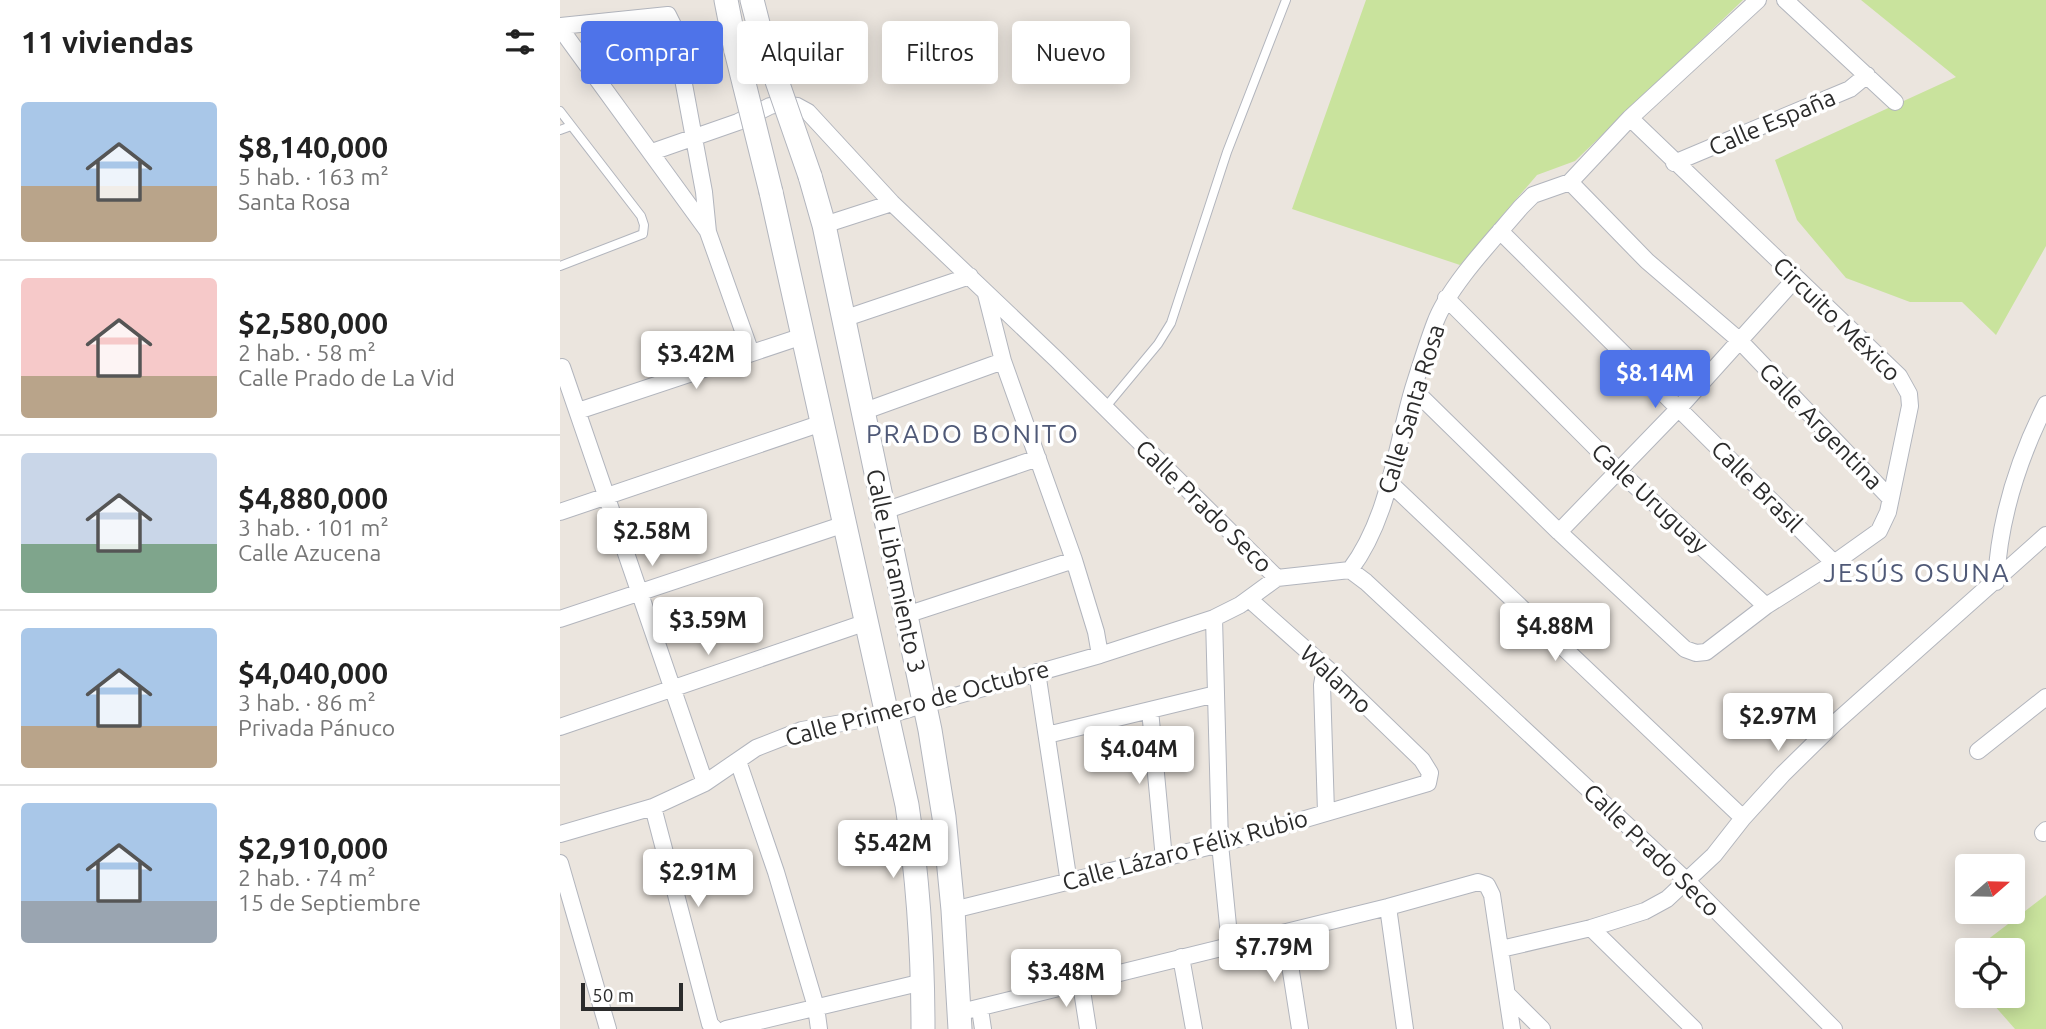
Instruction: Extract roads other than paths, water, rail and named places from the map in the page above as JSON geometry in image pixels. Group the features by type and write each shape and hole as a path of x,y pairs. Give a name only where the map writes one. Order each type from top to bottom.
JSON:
{"street":[{"name":"Calle Libramiento 3","path":"726,0 888,715 912,841 923,982 923,1029"},
{"name":"Calle Libramiento 3","path":"752,0 824,225 925,703 944,817 967,1017"},
{"name":"Calle Santa Rosa","path":"1350,570 1364,551 1390,482 1413,389 1446,298 1533,195 1570,182 1630,118 1758,0"},
{"path":"1785,0 1895,102"},
{"path":"560,27 668,15 673,25 708,232 751,353"},
{"path":"560,27 708,232"},
{"name":"Calle España","path":"1674,163 1850,89 1867,75"},
{"name":"Calle Prado Seco","path":"652,152 738,122 770,106 797,106 808,113 892,203 970,276 1277,578 1350,570 1366,582 1686,880 1834,1029"},
{"name":"Circuito México","path":"1559,532 1685,649 1696,653 1706,652 1766,606 1879,531 1888,512 1910,406 1906,386 1899,376 1630,118"},
{"name":"Calle Argentina","path":"1570,182 1647,261 1739,340 1890,498"},
{"path":"824,225 892,203"},
{"name":"Calle Brasil","path":"1500,231 1834,563"},
{"path":"843,319 970,276"},
{"path":"1413,389 1559,532 1679,408 1796,278"},
{"path":"986,293 1003,361 1074,559 1096,632 1100,655"},
{"name":"Calle Uruguay","path":"1446,298 1618,470 1766,606"},
{"path":"578,411 803,336"},
{"path":"862,412 1003,361"},
{"path":"562,367 705,783"},
{"path":"1996,582 2001,531 2012,491 2046,404"},
{"path":"560,512 822,423"},
{"path":"884,512 1038,458"},
{"path":"1390,482 1743,818"},
{"path":"560,619 845,524"},
{"path":"1501,949 1591,928 1645,911 1667,900 1714,855 1783,774 1835,723 2046,535"},
{"path":"906,615 1074,559"},
{"name":"Calle Primero de Octubre","path":"560,834 653,807 705,783 755,748 802,730 888,715 1100,655 1214,618 1249,599 1277,578"},
{"name":"Walamo","path":"1249,599 1330,671 1422,760 1430,773 1428,783 1417,787"},
{"path":"1214,618 1220,845 1230,946"},
{"path":"560,727 867,622"},
{"path":"1326,812 1322,685 1323,679 1330,671"},
{"path":"1037,672 1069,883"},
{"path":"1047,734 1216,694"},
{"path":"1978,751 2046,697"},
{"path":"1150,710 1164,859"},
{"path":"738,761 776,872 816,1007 819,1029"},
{"name":"Calle Lázaro Félix Rubio","path":"953,910 1220,845 1417,787"},
{"path":"653,807 710,1024 715,1029"},
{"path":"560,863 608,1029"},
{"path":"967,1017 1181,957 1388,907 1478,882 1487,885 1492,895 1512,1029"},
{"path":"1388,907 1405,1029"},
{"path":"1591,928 1694,1029"},
{"path":"1284,933 1300,1029"},
{"path":"1181,957 1194,1029"},
{"path":"726,1029 923,982"},
{"path":"1081,984 1088,1029"},
{"path":"1508,995 1542,1029"},
{"path":"967,1017 983,1029"}],"lane":[{"path":"1104,409 1158,344 1171,323 1227,152 1286,0"},
{"path":"560,111 641,216 644,225 643,234 560,266"},
{"path":"560,130 571,125"}],"district":[{"name":"PRADO BONITO","path":"973,433"},
{"name":"JESÚS OSUNA","path":"1917,572"}]}
